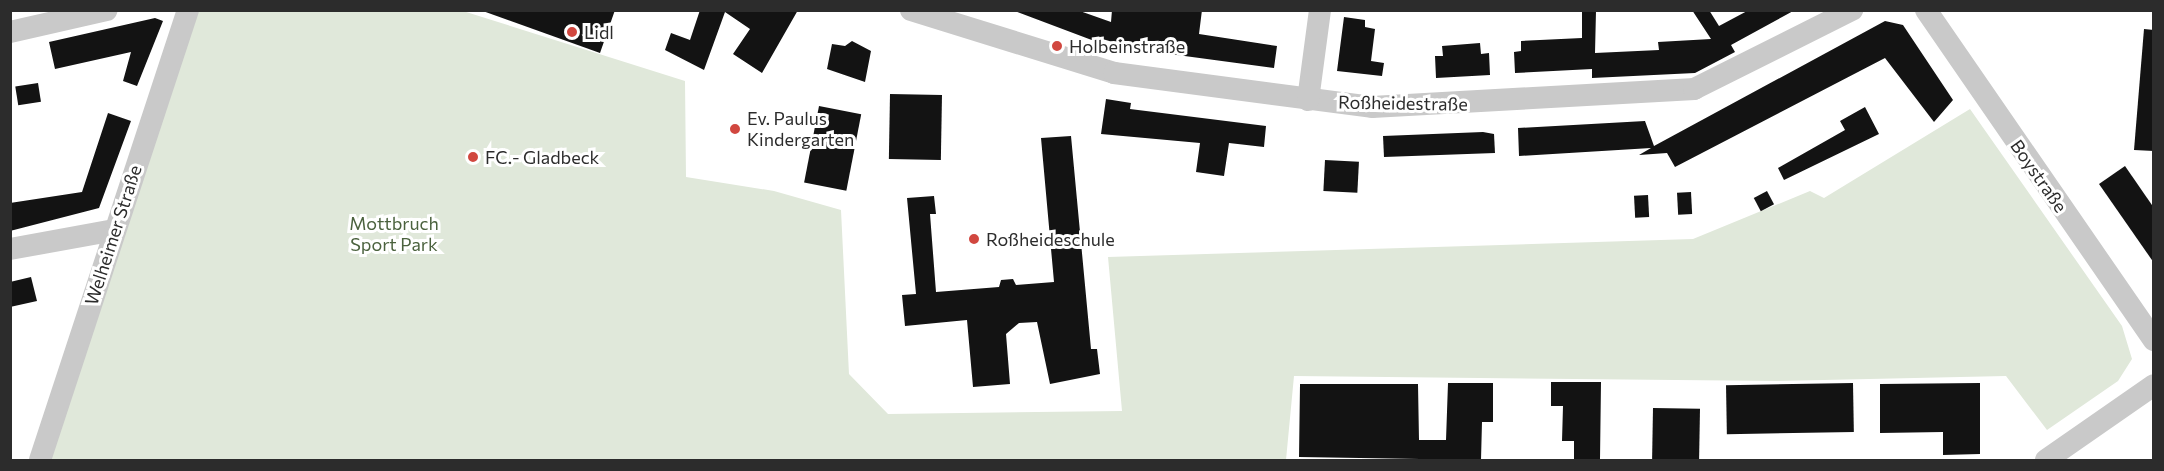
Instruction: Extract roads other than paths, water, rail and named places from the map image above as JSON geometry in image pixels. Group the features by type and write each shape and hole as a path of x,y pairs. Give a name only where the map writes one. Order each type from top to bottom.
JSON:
{"street":[{"path":"10,32 107,10"},
{"name":"Welheimer Straße","path":"40,460 188,10"},
{"name":"Roßheidestraße","path":"911,10 1114,73 1308,100 1441,106 1694,89 1852,10"},
{"path":"1308,100 1320,10"},
{"name":"Boystraße","path":"1926,10 2154,340"},
{"path":"10,249 115,230"},
{"path":"2046,460 2154,385"}],"place":[{"name":"Lidl","path":"572,32"},
{"name":"Holbeinstraße","path":"1057,46"},
{"name":"Ev. Paulus Kindergarten","path":"735,129"},
{"name":"FC.- Gladbeck","path":"473,157"},
{"name":"Roßheideschule","path":"974,239"}],"park label":[{"name":"Mottbruch Sport Park","path":"394,234"}]}
